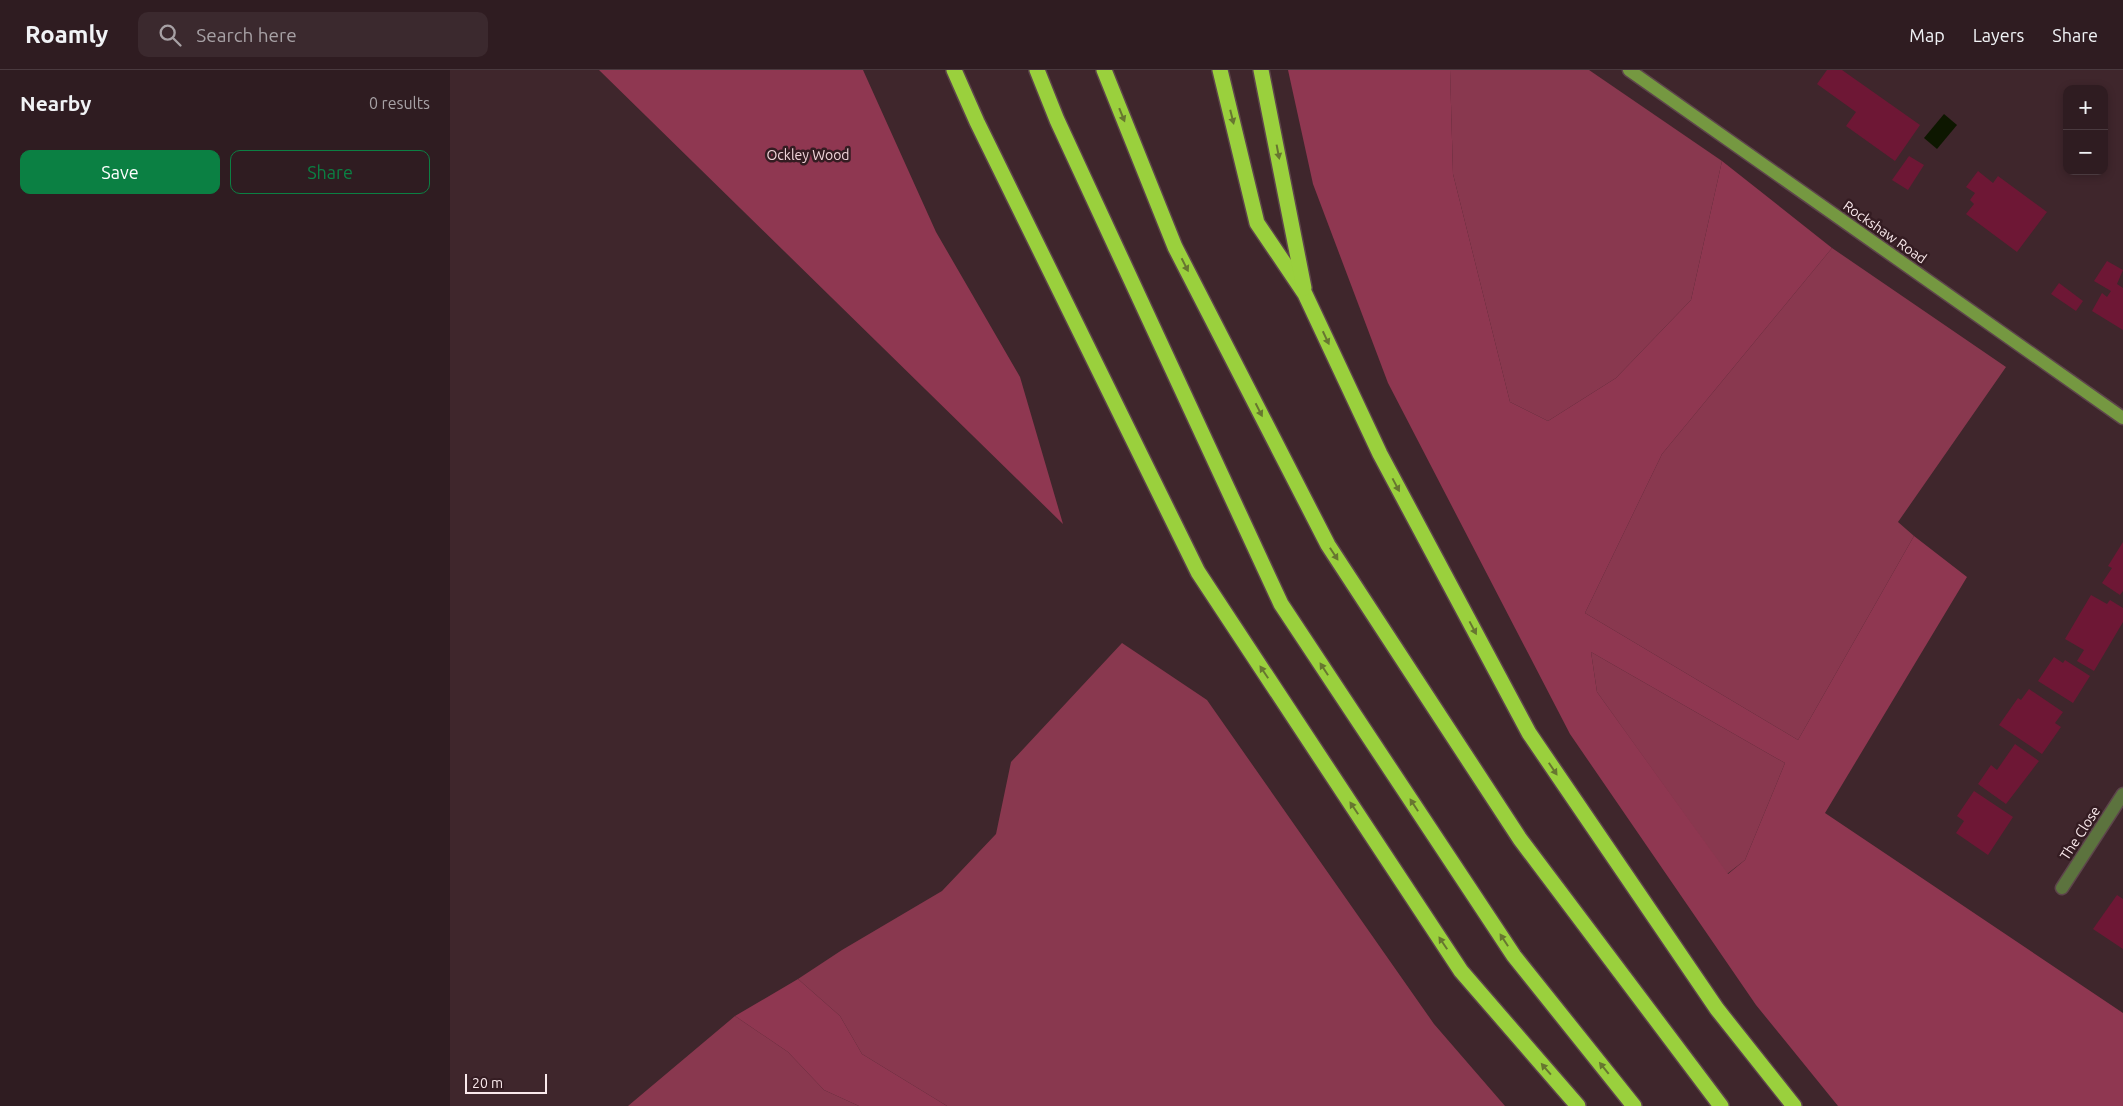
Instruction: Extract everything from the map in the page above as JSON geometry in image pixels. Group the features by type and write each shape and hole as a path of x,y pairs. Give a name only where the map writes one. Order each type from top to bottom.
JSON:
{"highway":[{"path":"954,70 981,131 1198,572 1462,970 1578,1106"},
{"path":"1037,70 1057,120 1281,604 1514,956 1634,1106"},
{"path":"1104,70 1175,247 1328,544 1520,839 1721,1106"},
{"path":"1220,70 1257,223 1305,294 1380,454 1529,733 1718,1009 1794,1106"},
{"path":"1261,70 1305,294"}],"street":[{"name":"Rockshaw Road","path":"1629,70 2123,418"},
{"name":"The Close","path":"2062,888 2123,794"}],"shaded area":[{"path":"1450,70 1589,70 1722,161 1691,300 1616,378 1548,421 1510,402 1453,174"},
{"path":"1944,114 1957,125 1937,149 1924,138"},
{"path":"1832,248 2006,367 1898,522 1914,536 1798,740 1585,613 1662,454"},
{"path":"1122,643 1207,700 1434,1024 1505,1106 947,1106 862,1054 840,1016 798,979 842,950 942,891 996,834 1011,762"},
{"path":"1591,652 1785,763 1745,860 1727,874 1597,692"},
{"path":"735,1016 788,1052 824,1090 859,1106 628,1106"}],"green space":[{"name":"Ockley Wood","path":"599,70 863,70 936,232 1020,377 1063,524"},
{"path":"1288,70 1450,70 1453,174 1510,402 1548,421 1616,378 1691,300 1722,161 1832,248 1662,454 1585,613 1798,740 1914,536 1967,577 1825,813 2123,1013 2123,1106 1838,1106 1756,1005 1570,734 1388,383 1313,184","holes":["1591,652 1785,763 1745,860 1728,874 1597,692"]},
{"path":"798,979 840,1016 862,1054 947,1106 859,1106 824,1090 788,1052 735,1016"}],"building":[{"path":"1827,70 1842,70 1920,125 1895,161 1846,126 1856,112 1817,84"},
{"path":"1909,156 1924,165 1908,190 1892,180"},
{"path":"1978,171 1993,183 1998,176 2047,212 2017,252 1966,214 1974,204 1970,200 1975,193 1966,187"},
{"path":"2107,261 2123,270 2117,284 2123,288 2123,330 2092,311 2102,293 2107,297 2111,291 2094,281"},
{"path":"2059,283 2083,301 2076,311 2051,294"},
{"path":"2123,542 2123,591 2120,595 2102,583 2112,568 2108,566"},
{"path":"2091,595 2107,604 2110,600 2123,608 2123,622 2094,671 2077,661 2084,650 2065,639"},
{"path":"2054,657 2063,663 2065,660 2090,676 2073,703 2038,681"},
{"path":"2029,689 2063,712 2055,723 2061,727 2042,754 1999,725 2018,698 2021,700"},
{"path":"2015,744 2039,761 2006,804 1978,784 1991,765 1997,770"},
{"path":"1974,791 2013,817 1988,855 1956,833 1964,821 1957,816"},
{"path":"2117,895 2123,899 2123,949 2093,929"}]}
